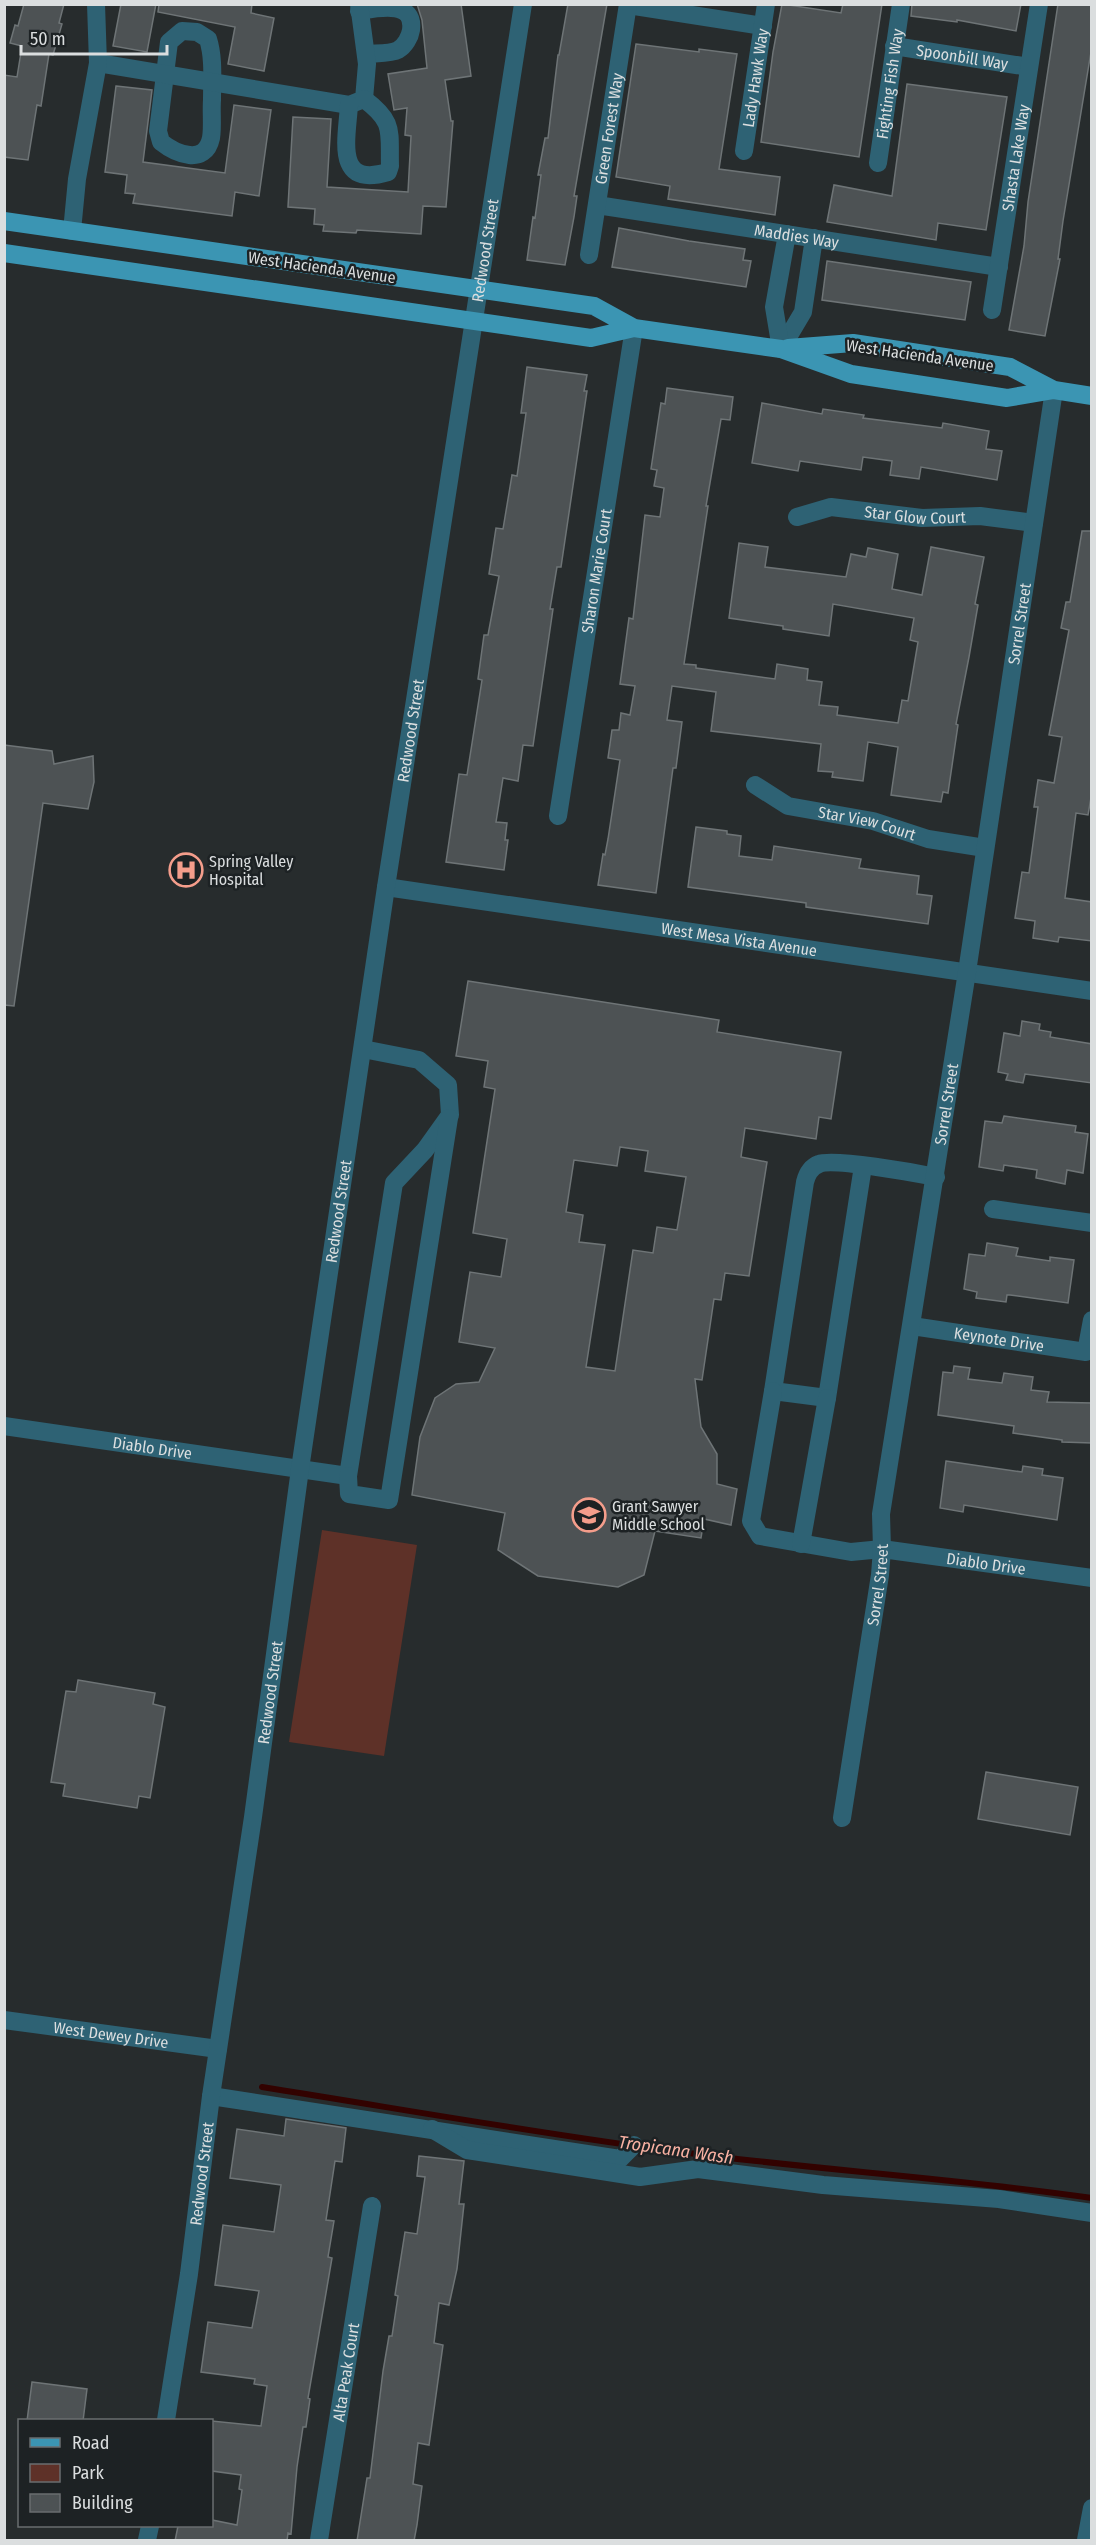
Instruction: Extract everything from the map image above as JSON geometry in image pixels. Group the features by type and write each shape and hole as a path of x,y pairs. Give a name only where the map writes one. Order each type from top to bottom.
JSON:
{"main road":[{"name":"West Hacienda Avenue","path":"4,221 594,306 634,328 781,349 851,374 1007,398 1054,390"},
{"name":"West Hacienda Avenue","path":"4,253 591,338 634,328"},
{"name":"West Hacienda Avenue","path":"781,349 853,343 1010,367 1054,390 1092,396"}],"street":[{"path":"72,231 77,179 98,63 96,4"},
{"name":"Redwood Street","path":"166,2419 189,2274 211,2096 253,1817 300,1469 386,887 523,4"},
{"name":"Lady Hawk Way","path":"744,151 766,4"},
{"name":"Fighting Fish Way","path":"878,163 901,4"},
{"name":"Shasta Lake Way","path":"992,310 1039,4"},
{"path":"628,5 763,26"},
{"name":"Green Forest Way","path":"589,255 628,5"},
{"path":"98,63 356,102 366,54 359,8 396,9 407,12 412,21 411,33 405,44 397,51 366,54"},
{"path":"182,31 197,32 208,39 212,52 212,82 211,139 197,154 183,156 161,142 158,131 169,42 174,36 182,31"},
{"name":"Spoonbill Way","path":"894,46 1029,67"},
{"name":"Maddies Way","path":"597,205 999,267"},
{"path":"781,349 774,307 787,234"},
{"path":"781,349 803,312 813,238"},
{"name":"Sharon Marie Court","path":"558,816 634,328"},
{"name":"Sorrel Street","path":"842,1818 882,1549 881,1514 936,1177 1054,390"},
{"name":"Star Glow Court","path":"797,517 831,507 922,518 980,516 1034,523"},
{"name":"Star View Court","path":"755,785 788,806 873,821 928,839 985,848"},
{"name":"West Mesa Vista Avenue","path":"386,887 1092,991"},
{"path":"363,1049 418,1060 448,1085 450,1115 390,1500 349,1494 348,1476 394,1184 425,1150 450,1115"},
{"name":"Diablo Drive","path":"936,1177 863,1166 821,1163 816,1165 807,1176 751,1521 760,1536 801,1544 851,1552 882,1549 1092,1578"},
{"path":"801,1544 827,1398 863,1166"},
{"path":"993,1209 1092,1223"},
{"name":"Keynote Drive","path":"912,1326 1086,1352 1092,1320"},
{"path":"772,1390 827,1398"},
{"name":"Diablo Drive","path":"4,1426 348,1476"},
{"name":"West Dewey Drive","path":"4,2020 218,2049"},
{"path":"211,2096 620,2159 634,2145"},
{"path":"432,2129 467,2150 640,2177 698,2169 823,2185 999,2199 1092,2213"},
{"name":"Alta Peak Court","path":"320,2541 372,2206"},
{"path":"1086,2541 1092,2508"}],"green space":[{"path":"322,1530 417,1545 384,1756 289,1742"}],"building":[{"path":"24,4 64,4 59,23 62,24 53,55 49,54 41,106 37,105 28,160 4,157 4,75 17,77 22,46 10,43"},
{"path":"121,4 156,4 147,52 113,46"},
{"path":"159,4 252,4 251,13 274,18 264,71 228,64 235,27 158,12"},
{"path":"417,4 461,4 471,76 445,80 451,121 453,121 446,207 423,206 421,234 357,230 356,233 323,231 324,225 314,224 315,209 288,207 293,117 331,119 327,187 408,192 411,136 405,135 407,108 394,110 388,74 427,68 422,20"},
{"path":"568,4 607,4 574,196 577,196 565,265 527,260 541,175 538,175 545,138 548,138 558,55"},
{"path":"782,4 841,13 843,4 882,4 859,157 761,142"},
{"path":"912,4 1021,4 1016,31 957,20 957,22 911,16"},
{"path":"1058,4 1092,4 1092,46 1063,221 1058,259 1060,259 1045,336 1009,330 1024,246 1028,202"},
{"path":"636,44 737,54 719,169 780,177 775,215 668,199 670,186 616,177"},
{"path":"907,84 1007,97 986,230 938,223 936,240 827,222 834,185 892,196"},
{"path":"116,86 152,90 143,162 225,173 234,105 271,110 259,196 235,192 232,216 133,203 135,194 125,193 127,175 105,172"},
{"path":"619,228 745,249 743,260 751,261 746,287 612,267"},
{"path":"827,261 971,282 965,320 822,300"},
{"path":"527,367 587,375 584,391 587,391 561,567 557,567 550,609 553,609 533,746 523,745 518,781 503,778 496,822 507,823 505,840 508,840 504,870 446,862 459,774 467,775 482,680 478,679 484,635 488,635 499,576 489,574 496,528 503,529 512,475 517,476 526,413 521,413"},
{"path":"667,388 733,397 730,420 721,419 706,506 708,506 684,664 696,665 696,668 775,679 777,664 808,669 807,680 822,682 819,705 838,707 837,715 898,723 902,700 908,701 918,642 910,640 914,618 833,604 829,636 729,618 739,543 768,547 765,567 846,577 851,554 866,557 868,548 898,554 892,589 922,595 931,547 984,557 975,604 978,605 956,724 958,725 948,793 943,792 941,802 891,795 898,747 868,742 863,781 832,777 833,772 818,771 821,744 711,731 716,692 672,686 667,720 682,722 676,768 673,768 656,893 598,885 608,839 620,760 608,758 612,730 619,730 621,713 630,715 635,686 620,684 629,618 633,619 645,515 660,517 664,488 654,486 657,470 651,469 661,403 665,404"},
{"path":"762,403 822,414 823,409 864,415 863,418 942,428 943,423 989,431 986,449 1002,451 997,480 921,467 919,479 890,475 892,461 863,457 861,470 800,461 798,471 752,463"},
{"path":"1082,531 1092,531 1092,792 1088,815 1076,813 1065,898 1092,902 1092,941 1059,937 1058,942 1033,938 1035,921 1015,918 1022,872 1029,873 1038,807 1034,807 1038,780 1054,783 1062,737 1049,735 1069,630 1061,628 1066,602 1070,602"},
{"path":"4,745 52,751 54,764 93,756 94,782 88,809 43,803 14,1006 4,1005"},
{"path":"696,827 727,831 727,834 741,836 739,856 772,860 774,846 861,859 859,868 919,876 917,894 932,896 928,924 806,907 806,903 688,887"},
{"path":"468,981 719,1020 717,1032 841,1052 831,1119 819,1117 816,1139 745,1128 741,1157 767,1162 749,1276 725,1273 721,1300 714,1299 702,1380 695,1379 701,1427 717,1454 717,1484 737,1489 731,1525 704,1519 701,1538 655,1531 644,1575 618,1587 538,1576 498,1550 505,1513 412,1495 420,1437 435,1398 456,1384 479,1382 495,1348 459,1342 470,1272 501,1277 507,1239 473,1233 495,1089 484,1087 488,1061 456,1056","holes":["620,1147 648,1151 645,1171 686,1177 677,1230 657,1227 653,1253 633,1250 615,1371 586,1367 605,1245 579,1242 583,1215 566,1212 574,1160 617,1166"]},
{"path":"1022,1021 1040,1024 1039,1030 1051,1032 1050,1037 1092,1044 1092,1083 1025,1074 1023,1083 1006,1080 1008,1074 998,1072 1004,1033 1020,1036"},
{"path":"1004,1116 1076,1126 1075,1132 1088,1134 1083,1173 1067,1170 1065,1184 1036,1178 1037,1170 1004,1165 1003,1171 979,1167 985,1121 1002,1123"},
{"path":"987,1243 1018,1248 1016,1256 1050,1261 1050,1257 1074,1260 1068,1303 1010,1295 1007,1295 1006,1302 976,1298 977,1292 964,1289 969,1254 985,1256"},
{"path":"954,1366 970,1368 968,1379 1002,1383 1004,1373 1033,1377 1031,1390 1049,1392 1047,1402 1092,1403 1092,1443 1062,1442 1062,1440 1013,1433 1014,1426 938,1415 943,1372 953,1373"},
{"path":"946,1461 1022,1472 1023,1466 1043,1469 1042,1475 1063,1478 1057,1520 964,1505 963,1512 940,1508"},
{"path":"78,1680 155,1693 153,1704 165,1707 150,1798 139,1796 137,1808 63,1796 65,1784 51,1782 66,1691 76,1692"},
{"path":"986,1772 1078,1787 1070,1835 978,1819"},
{"path":"286,2119 346,2128 342,2162 335,2161 326,2220 334,2221 328,2257 332,2258 308,2398 310,2399 306,2427 303,2427 297,2467 291,2534 288,2533 287,2541 175,2541 178,2527 213,2527 213,2520 237,2525 242,2490 239,2489 241,2475 213,2471 213,2421 261,2426 267,2386 254,2384 255,2379 201,2372 208,2322 252,2328 259,2291 215,2285 223,2225 274,2232 281,2185 230,2178 237,2129 284,2136"},
{"path":"419,2156 464,2161 459,2204 464,2204 457,2269 449,2305 439,2303 434,2343 443,2345 429,2445 418,2443 413,2484 422,2486 417,2525 414,2541 357,2541 367,2478 370,2478 383,2371 389,2336 392,2336 398,2296 395,2295 405,2232 417,2234 425,2177 417,2176"},
{"path":"32,2382 87,2389 83,2419 27,2419"}],"waterway":[{"name":"Tropicana Wash","path":"262,2087 680,2152 1092,2198"}],"place":[{"name":"Spring Valley Hospital","path":"186,870"},
{"name":"Grant Sawyer Middle School","path":"589,1515"}]}
